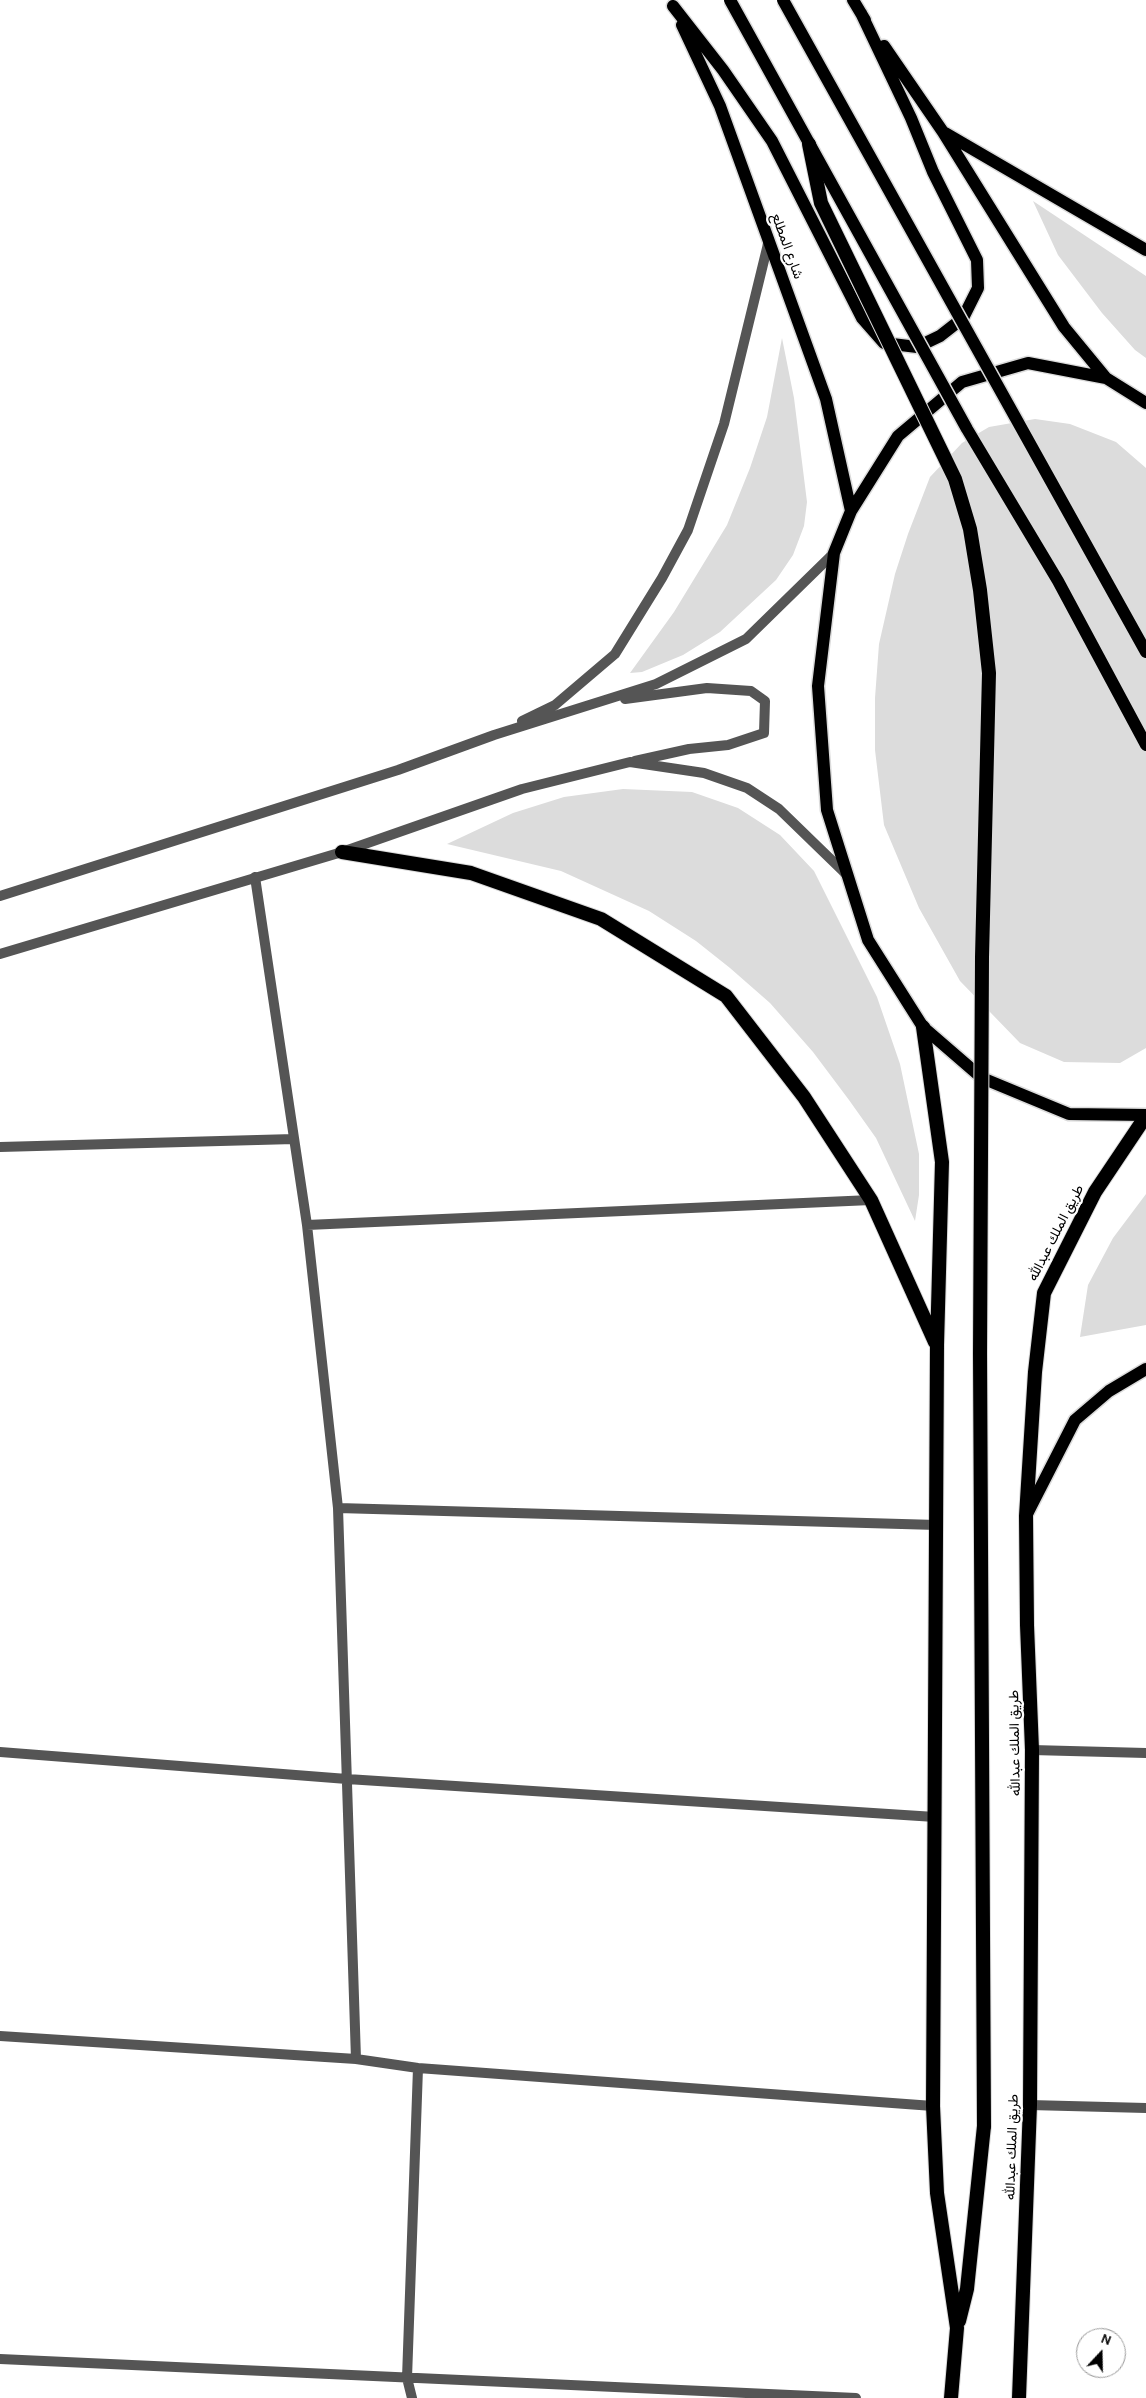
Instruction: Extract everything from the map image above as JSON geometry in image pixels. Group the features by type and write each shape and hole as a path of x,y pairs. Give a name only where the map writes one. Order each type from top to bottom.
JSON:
{"highway":[{"path":"809,144 821,203 955,479 970,529 980,590 989,673 982,957 980,1343 984,2126 967,2289 957,2328 951,2398"},
{"path":"342,852 470,873 601,919 726,996 804,1097 871,1200 937,1345"},
{"path":"924,1027 942,1162 937,1345 938,1525 933,2106 937,2193 957,2328"},
{"name":"طريق الملك عبدالله","path":"1019,2398 1030,2105 1032,1750 1027,1625 1026,1516 1035,1372 1044,1293 1095,1192 1146,1115"}],"main road":[{"path":"730,0 967,428 1058,581 1146,744"},
{"path":"783,0 1006,404 1146,652"},
{"path":"853,0 943,132 1064,326 1106,378 1146,403"},
{"path":"671,3 723,70 772,141 862,318 884,343 917,347 940,336 963,318 978,288 977,260 933,172 912,118 861,13"},
{"name":"شارع المطلع","path":"671,3 720,106 770,239 826,399 851,510"},
{"path":"943,132 1146,250"},
{"path":"1106,378 1028,362 962,382 898,436 851,510 834,552 818,686 827,810 868,940 924,1027 982,1078 1069,1114 1146,1115"},
{"path":"1026,1516 1075,1420 1109,1391 1146,1369"}],"street":[{"path":"494,735 555,705 615,654 662,578 688,530 724,424 770,239"},
{"path":"0,896 398,770 494,735 656,684 746,639 834,552"},
{"path":"0,954 342,852 522,789 689,749 728,745 764,733 765,700 751,691 707,688 602,702"},
{"path":"630,762 704,773 746,788 779,809 848,876"},
{"path":"255,877 307,1224 338,1508 356,2060"},
{"path":"0,1146 294,1139"},
{"path":"307,1224 871,1200"},
{"path":"338,1508 938,1525"},
{"path":"1032,1750 1146,1752"},
{"path":"0,1752 347,1779 935,1817"},
{"path":"0,2036 356,2060 418,2068 933,2106"},
{"path":"412,2398 407,2378 418,2068"},
{"path":"1030,2105 1146,2108"},
{"path":"0,2359 856,2398"}],"shaded area":[{"path":"1033,201 1146,276 1146,358 1135,350 1102,313 1058,255"},
{"path":"782,338 794,398 807,502 804,526 793,555 776,580 720,632 683,655 642,672 630,673 674,612 727,525 750,468 767,417"},
{"path":"1035,419 1070,424 1116,442 1146,468 1146,1048 1120,1063 1064,1062 1020,1043 960,981 919,908 884,825 875,750 875,698 879,644 895,574 908,534 930,477 962,443 989,427"},
{"path":"623,789 692,792 738,808 780,835 814,871 877,997 900,1064 919,1154 919,1195 915,1221 876,1138 849,1100 813,1052 770,1003 730,968 696,941 649,911 561,871 447,844 513,813 564,797"},
{"path":"1146,1194 1146,1325 1080,1337 1088,1285 1113,1238"}]}
